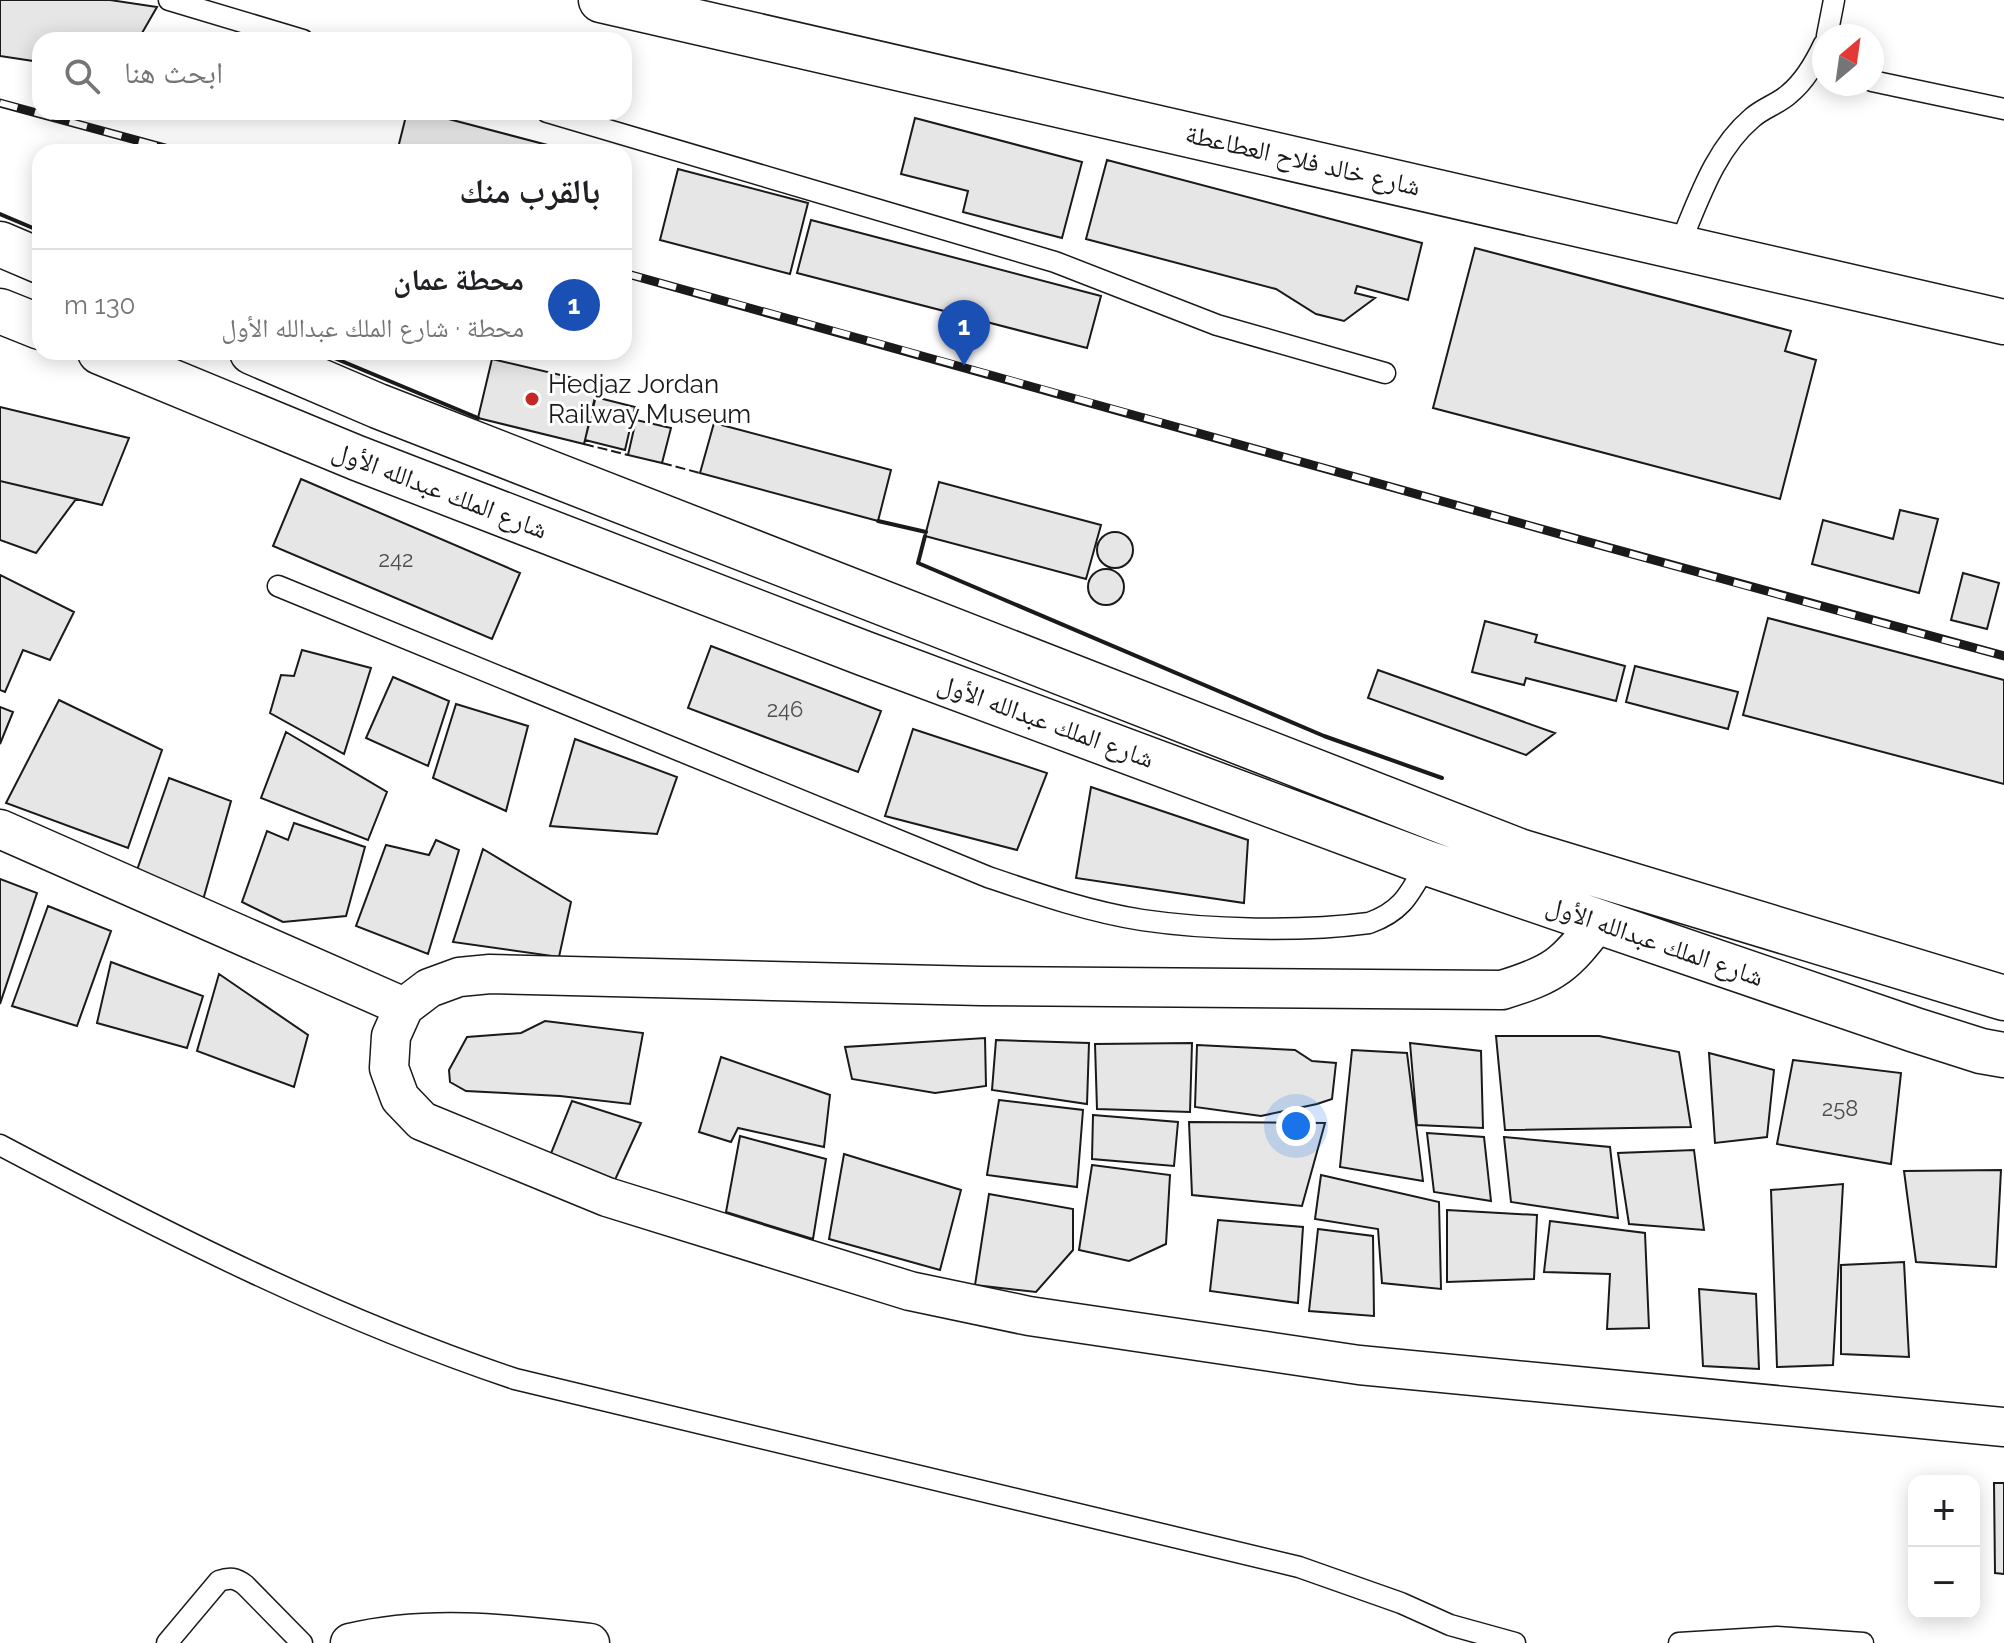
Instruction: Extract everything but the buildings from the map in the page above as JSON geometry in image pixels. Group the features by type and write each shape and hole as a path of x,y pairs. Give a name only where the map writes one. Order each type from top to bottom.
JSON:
{"main road":[{"name":"شارع خالد فلاح العطاعطة","path":"601,0 2004,322"},
{"path":"0,244 32,258"},
{"path":"0,311 32,324"},
{"name":"شارع الملك عبدالله الأول","path":"119,360 357,458 774,619 1427,863 1915,1030 2004,1055"},
{"name":"شارع الملك عبدالله الأول","path":"271,360 378,406 1519,851 2004,998"},
{"path":"1598,922 1615,882"}],"street":[{"path":"0,829 404,1007"},
{"path":"1598,922 1570,958 1538,979 1502,990 981,986 490,974 459,977 429,988 404,1007 391,1036 389,1068 400,1098 422,1121 607,1197 910,1291 1029,1316 1359,1365 2004,1427"},
{"path":"350,1643 419,1633 474,1631 590,1643"}],"lane":[{"path":"169,0 276,32"},
{"path":"1829,24 1834,0"},
{"path":"1679,246 1707,180 1727,145 1752,117 1812,75"},
{"path":"1884,84 2004,109"},
{"path":"574,120 1055,262 1217,325 1385,373"},
{"path":"278,586 988,877 1095,909 1141,920 1203,926 1249,928 1369,923 1386,917 1401,906 1427,863"},
{"path":"0,1145 83,1189 372,1327 515,1379 1299,1567 1401,1603 1450,1625 1515,1643"},
{"path":"167,1643 219,1581 228,1578 238,1579 245,1585 302,1643"},
{"path":"1679,1643 1777,1637 1863,1643"}],"railway":[{"path":"0,103 32,112"},
{"path":"62,120 151,144"},
{"path":"632,275 2004,656"}],"fence":[{"path":"584,444 628,455"},
{"path":"662,463 700,473"}],"wall":[{"path":"0,214 32,228"},
{"path":"339,360 478,418"},
{"path":"878,521 926,532"},
{"path":"925,536 918,563 1324,736 1442,778"}],"place":[{"name":"محطة عمان","path":"964,366"},
{"name":"Hedjaz Jordan Railway Museum","path":"532,399"}]}
